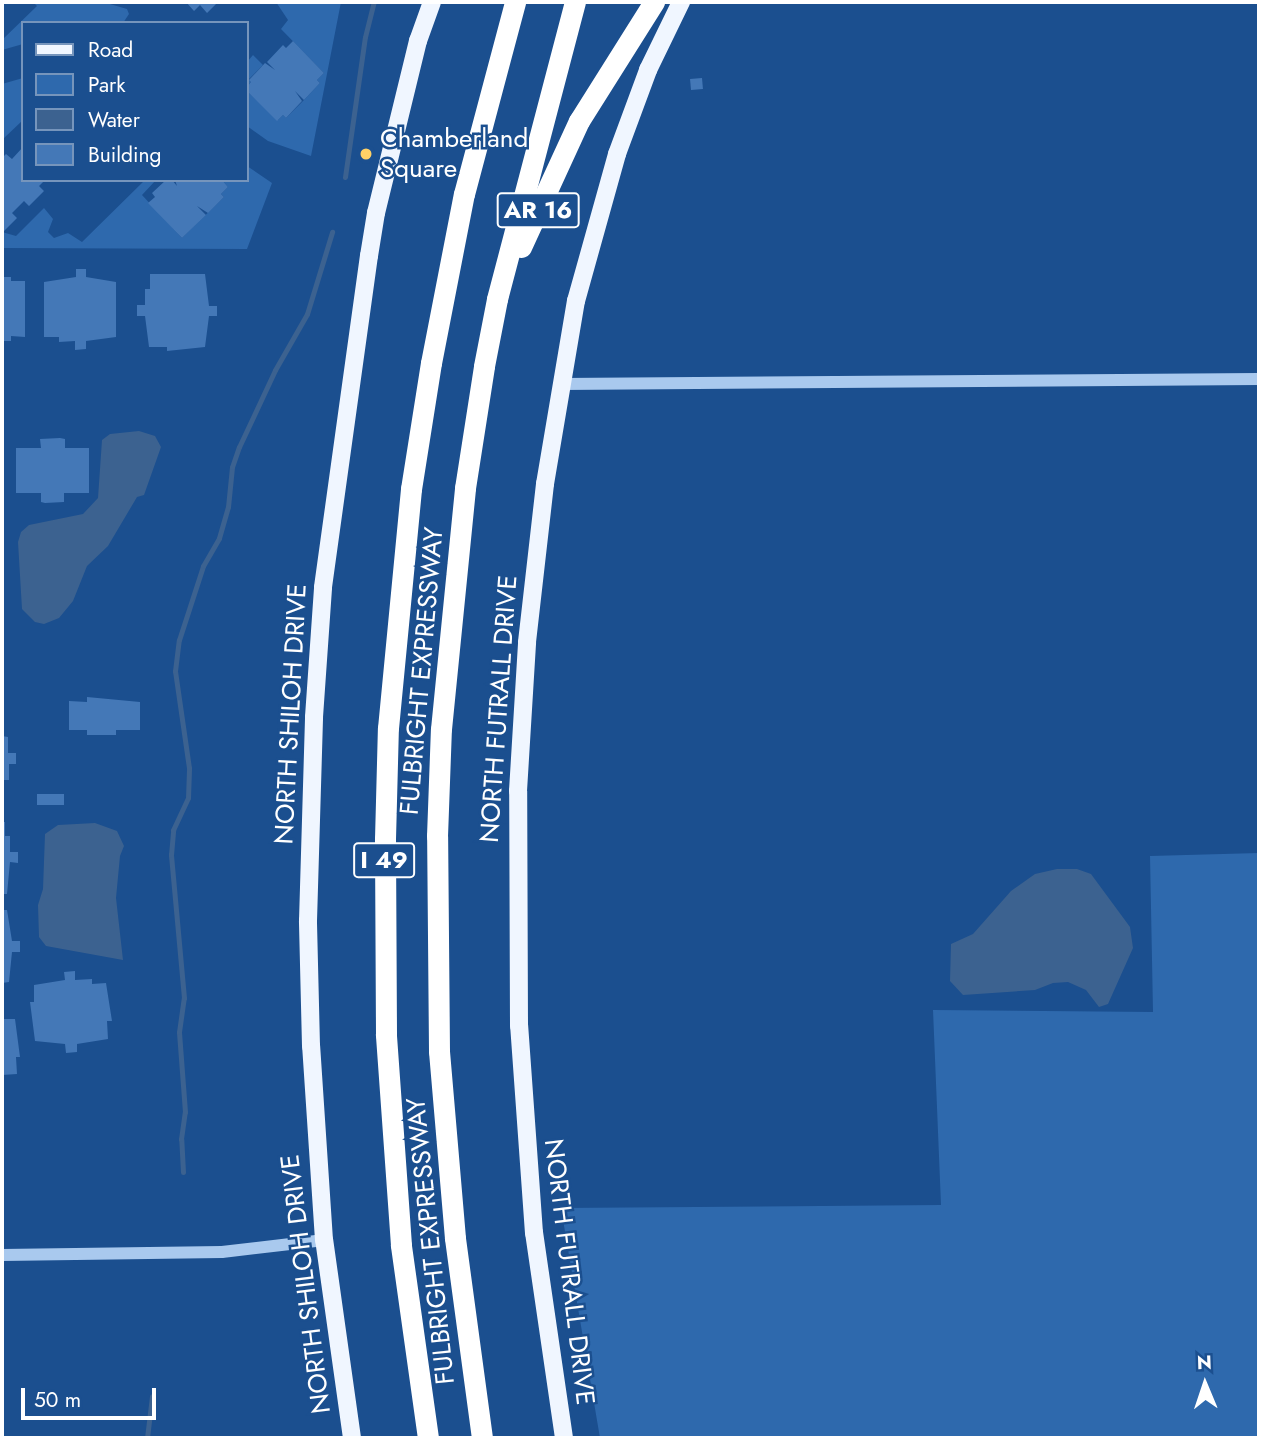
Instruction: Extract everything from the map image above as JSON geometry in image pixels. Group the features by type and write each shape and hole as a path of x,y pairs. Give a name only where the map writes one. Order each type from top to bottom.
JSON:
{"highway":[{"name":"FULBRIGHT EXPRESSWAY","path":"428,1438 401,1245 387,1047 384,914 388,728 411,489 431,363 464,194 515,2"},
{"name":"FULBRIGHT EXPRESSWAY","path":"482,1438 466,1332 446,1151 439,1051 437,836 445,688 461,527 484,366 497,299 575,2"},
{"name":"AR 16","path":"497,299 579,121 654,2"}],"main road":[{"name":"NORTH SHILOH DRIVE","path":"352,1438 324,1240 311,1046 308,921 314,717 323,587 376,213 418,41 432,2"},
{"name":"NORTH FUTRALL DRIVE","path":"564,1438 540,1274 524,1126 516,897 518,791 527,642 561,384 576,301 610,177 648,70 681,2"}],"street":[{"path":"561,384 1259,379"},
{"path":"2,1255 222,1252 324,1240"}],"green space":[{"path":"33,2 103,2 127,9 129,14 124,21 22,21 37,6"},
{"path":"276,2 341,2 311,156 268,141 248,127 248,92 278,120 283,115 286,118 304,100 320,83 317,80 324,73 281,29 288,20"},
{"path":"21,22 21,45 2,50 2,40"},
{"path":"253,55 263,65 249,79 251,82 248,86 248,61"},
{"path":"21,79 21,122 2,140 2,84"},
{"path":"248,167 272,183 247,249 2,248 2,232 16,236 44,208 53,219 48,232 54,238 68,233 82,242 143,182 154,182 142,195 182,238 224,197 221,194 228,187 224,182 248,182"},
{"path":"1259,853 1259,1438 600,1438 561,1208 941,1205 933,1010 1153,1012 1150,856"}],"water":[{"path":"139,431 155,436 161,447 144,495 137,497 108,546 87,566 73,601 59,618 44,624 35,622 22,609 18,542 21,532 29,525 83,514 98,498 102,440 110,434"},
{"path":"95,823 117,831 124,846 120,856 116,898 123,960 46,946 39,937 38,905 43,889 45,834 58,825"},
{"path":"1057,869 1077,869 1091,874 1130,927 1133,948 1108,1004 1099,1007 1086,990 1068,982 1053,983 1035,990 963,995 950,981 951,944 973,934 1011,891 1035,874"}],"building":[{"path":"186,2 217,3 207,13 200,5 194,11"},
{"path":"293,41 324,73 317,80 320,83 304,100 295,91 302,101 286,118 283,115 277,121 248,92 248,86 251,82 249,80 265,63 275,70 267,62 283,45 286,48"},
{"path":"702,78 703,89 691,90 690,79"},
{"path":"21,149 21,182 43,182 39,186 44,191 29,206 24,201 12,213 17,218 2,233 2,158 6,154 12,159"},
{"path":"164,182 174,182 177,186 176,182 224,182 228,187 221,194 224,197 208,213 197,206 206,215 182,238 148,203 155,197 152,193"},
{"path":"76,269 86,269 86,277 116,282 116,337 86,341 86,349 75,350 75,341 59,342 59,337 44,337 44,282 76,277"},
{"path":"150,274 205,274 209,306 217,306 217,316 209,316 205,347 167,351 167,347 149,347 145,316 137,316 137,305 145,305 145,289 150,289"},
{"path":"2,277 11,277 11,281 25,281 25,337 11,336 11,341 2,341"},
{"path":"40,439 65,439 65,448 89,448 89,493 64,493 64,502 45,503 41,502 41,493 16,493 16,448 41,448"},
{"path":"87,697 140,702 140,730 116,730 116,735 87,735 87,730 69,730 69,701 87,702"},
{"path":"2,736 8,737 8,753 16,753 16,764 9,764 9,780 2,780"},
{"path":"37,794 64,794 64,805 37,805"},
{"path":"2,822 5,822 5,836 10,836 10,852 18,852 18,863 10,862 7,894 2,894"},
{"path":"2,910 7,910 12,941 20,941 20,952 12,952 9,982 2,983"},
{"path":"75,971 75,980 92,979 92,984 106,983 112,1021 107,1021 108,1039 77,1044 77,1052 66,1053 65,1044 35,1041 30,1002 34,1002 34,985 65,980 64,972"},
{"path":"2,1019 15,1019 20,1057 16,1057 17,1074 2,1075"}],"waterway":[{"path":"345,177 365,37 374,2"},
{"path":"183,1172 181,1139 185,1112 179,1032 184,998 171,855 173,830 188,798 189,768 175,671 179,640 203,566 219,538 228,507 232,467 239,447 275,370 307,314 332,232"},
{"path":"147,1438 152,1396"}],"place":[{"name":"Chamberland Square","path":"366,154"}]}
